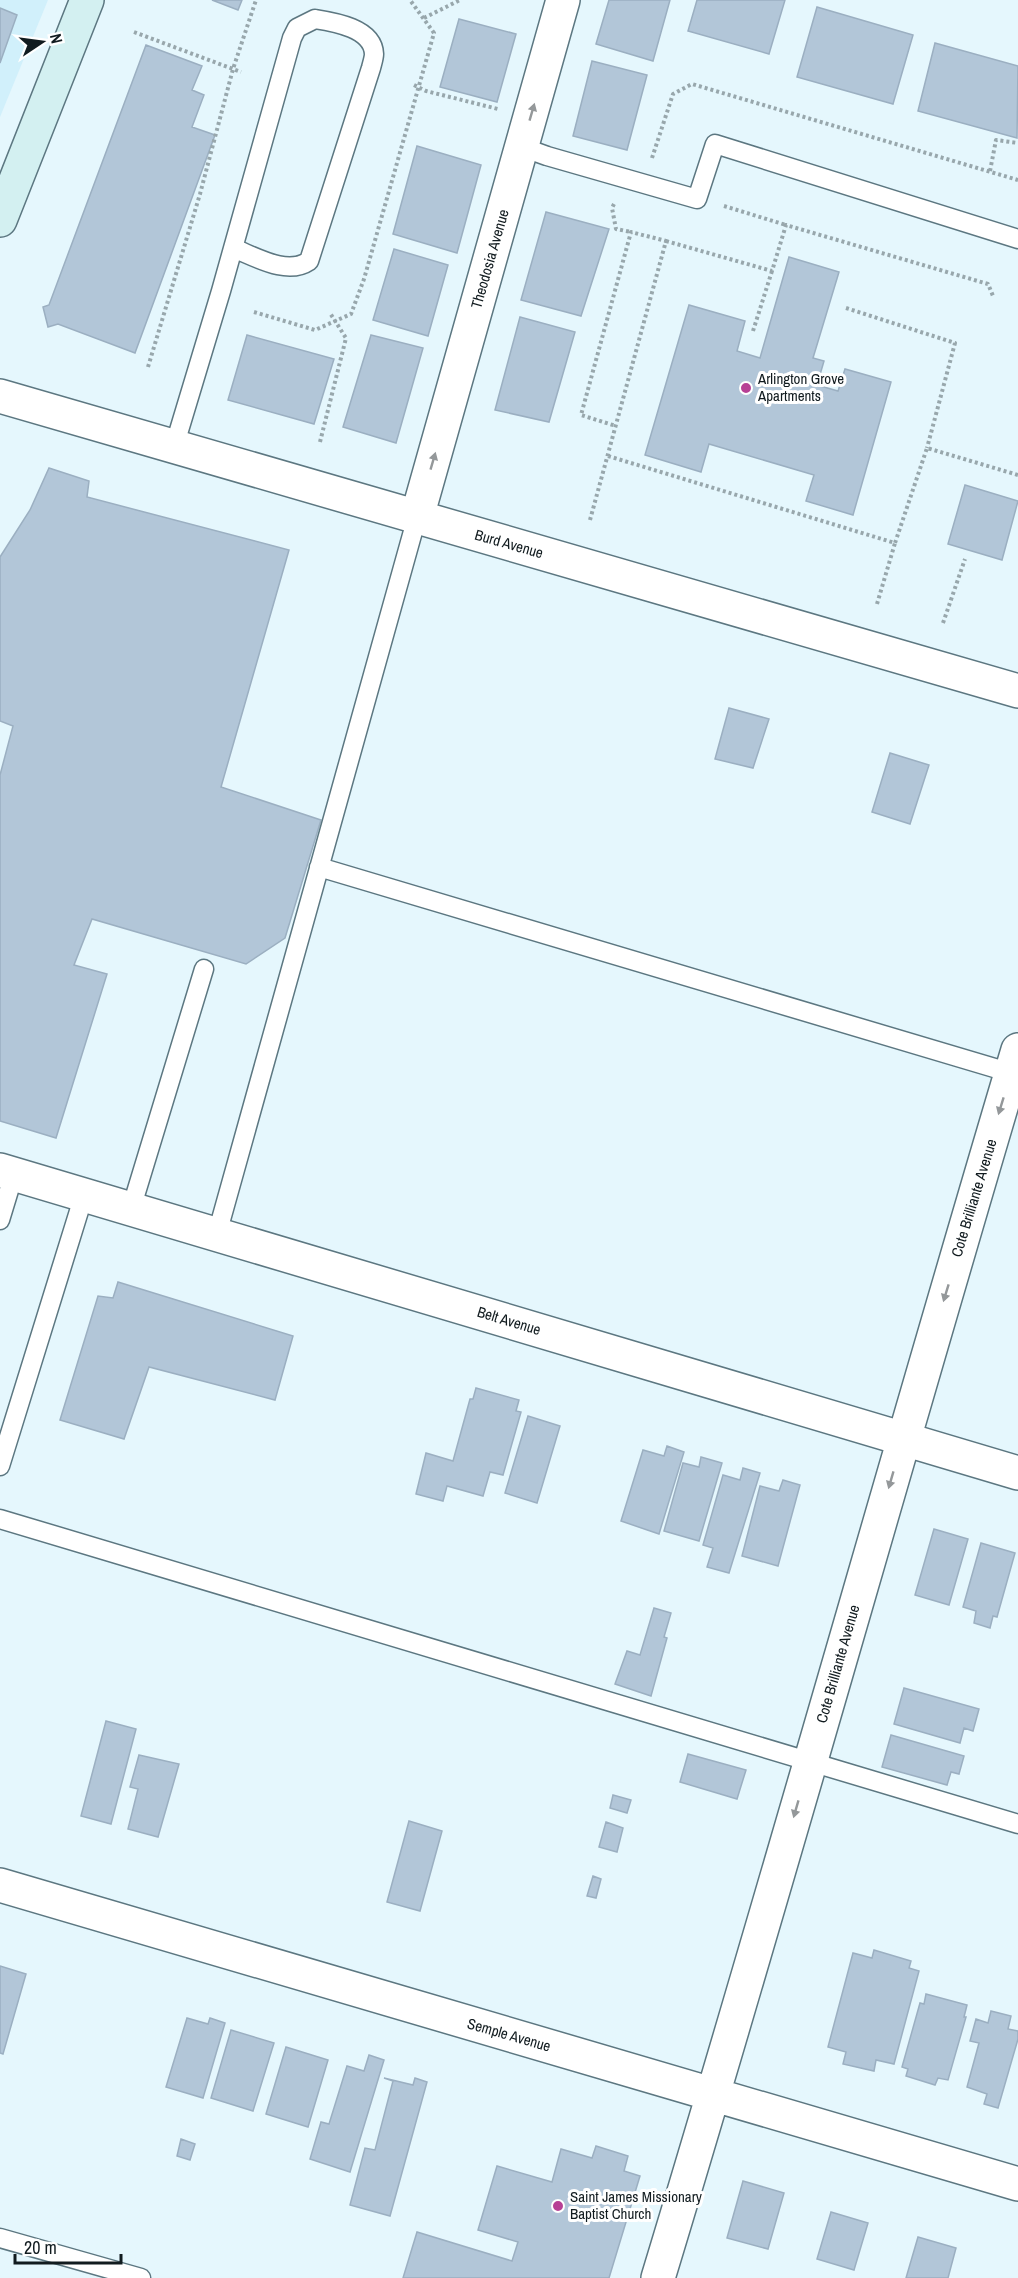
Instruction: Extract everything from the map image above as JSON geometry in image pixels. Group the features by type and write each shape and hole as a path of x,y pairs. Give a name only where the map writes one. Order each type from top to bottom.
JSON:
{"main road":[{"path":"0,220 87,0"}],"street":[{"name":"Theodosia Avenue","path":"417,517 563,0"},
{"name":"Burd Avenue","path":"0,396 1018,691"},
{"name":"Cote Brilliante Avenue","path":"658,2278 903,1439 1016,1066"},
{"name":"Belt Avenue","path":"7,1172 1018,1473"},
{"name":"Semple Avenue","path":"0,1885 1018,2184"}],"lane":[{"path":"174,447 233,249 292,38 297,28 315,19 356,30 372,45 374,54 309,261 299,267 286,268 233,249"},
{"path":"522,147 697,199 715,144 1018,239"},
{"path":"217,1234 417,517"},
{"path":"319,867 1016,1066"},
{"path":"131,1209 204,969"},
{"path":"0,1220 7,1172"},
{"path":"0,1466 84,1195"},
{"path":"0,1520 1018,1824"},
{"path":"0,2238 141,2278"}],"path":[{"path":"148,367 200,194 233,69 256,0"},
{"path":"254,312 315,330 351,314 434,33 410,0"},
{"path":"424,18 460,0"},
{"path":"134,32 241,72"},
{"path":"651,162 673,94 692,84 1018,180"},
{"path":"414,85 479,106 507,111"},
{"path":"990,171 996,140 1018,143"},
{"path":"617,196 612,208 616,229 772,271"},
{"path":"721,205 988,284 993,296"},
{"path":"753,331 786,225"},
{"path":"616,426 581,416 631,232"},
{"path":"590,520 666,241"},
{"path":"846,308 955,343 927,448 877,604"},
{"path":"320,442 346,339 330,313"},
{"path":"927,448 1018,475"},
{"path":"608,456 895,543"},
{"path":"943,623 965,559"}],"shaded area":[{"path":"0,0 48,0 0,117"}],"building":[{"path":"212,0 242,0 238,10"},
{"path":"609,0 670,0 653,61 596,44"},
{"path":"697,0 785,0 769,54 688,31"},
{"path":"817,7 913,35 893,104 797,77"},
{"path":"0,8 17,15 0,63"},
{"path":"459,19 516,34 497,102 440,87"},
{"path":"935,43 1018,66 1017,138 918,111"},
{"path":"146,45 202,66 192,90 204,95 192,127 215,135 135,353 58,324 48,327 43,307 49,305"},
{"path":"592,61 647,75 627,150 573,136"},
{"path":"417,146 481,165 457,253 393,234"},
{"path":"546,212 609,229 581,316 521,300"},
{"path":"394,249 448,265 428,336 373,320"},
{"name":"Arlington Grove Apartments","path":"789,257 839,272 813,358 824,361 817,385 838,391 845,369 891,382 853,515 806,501 814,475 709,444 701,472 645,455 689,305 745,321 737,351 760,358"},
{"path":"520,317 575,332 549,422 495,410"},
{"path":"247,335 334,359 314,424 228,400"},
{"path":"371,335 423,348 396,443 343,427"},
{"path":"49,468 89,481 87,497 289,550 221,787 321,820 285,938 246,964 92,919 74,965 107,974 56,1138 0,1121 0,775 13,726 0,721 0,557 30,510"},
{"path":"965,485 1018,501 1002,560 948,544"},
{"path":"729,708 769,719 753,768 715,759"},
{"path":"890,753 929,765 910,824 872,812"},
{"path":"118,1282 293,1336 275,1400 149,1367 124,1439 60,1420 98,1296 113,1298"},
{"path":"476,1388 519,1400 516,1411 521,1412 503,1475 490,1472 483,1496 447,1486 443,1501 416,1494 426,1453 453,1461 470,1399 473,1399"},
{"path":"528,1416 560,1426 537,1503 505,1493"},
{"path":"667,1446 684,1452 659,1534 621,1521 643,1450 664,1456"},
{"path":"701,1457 722,1463 699,1541 664,1531 683,1463 699,1467"},
{"path":"743,1468 760,1473 729,1573 707,1567 713,1548 703,1545 723,1475 740,1480"},
{"path":"783,1480 800,1485 778,1566 742,1556 760,1486 779,1491"},
{"path":"934,1529 968,1539 949,1605 915,1595"},
{"path":"981,1543 1015,1553 997,1617 993,1616 990,1628 974,1623 976,1611 963,1607"},
{"path":"654,1608 671,1613 664,1637 667,1638 651,1696 615,1684 627,1651 640,1655"},
{"path":"904,1688 979,1709 973,1731 964,1728 960,1743 894,1724"},
{"path":"106,1721 136,1729 111,1824 81,1816"},
{"path":"891,1735 964,1756 959,1774 951,1772 947,1785 882,1767"},
{"path":"688,1754 746,1770 737,1799 680,1782"},
{"path":"139,1755 179,1764 158,1837 128,1829 138,1789 130,1787"},
{"path":"613,1795 631,1800 627,1813 610,1808"},
{"path":"409,1821 442,1831 420,1911 387,1902"},
{"path":"606,1822 623,1828 617,1852 599,1847"},
{"path":"593,1876 601,1879 596,1898 587,1896"},
{"path":"874,1950 911,1961 909,1968 919,1971 894,2064 876,2060 874,2071 843,2064 846,2052 828,2047 853,1953 872,1958"},
{"path":"0,1966 26,1974 3,2054 0,2053"},
{"path":"926,1994 967,2005 964,2017 966,2017 948,2080 938,2078 935,2085 906,2076 908,2069 902,2067 920,2003 924,2004"},
{"path":"991,2011 1011,2016 1008,2029 1018,2031 1018,2039 998,2108 984,2104 987,2094 967,2087 979,2043 970,2041 976,2019 988,2023"},
{"path":"187,2018 208,2024 210,2018 225,2023 203,2098 166,2087"},
{"path":"231,2030 274,2043 253,2111 211,2098"},
{"path":"286,2047 328,2060 308,2127 266,2114"},
{"path":"369,2055 384,2060 350,2172 310,2159 321,2122 329,2124 347,2066 364,2071"},
{"path":"384,2078 413,2085 415,2078 427,2082 390,2216 350,2205 365,2148 375,2150 393,2081"},
{"path":"181,2139 195,2144 190,2160 177,2156"},
{"name":"Saint James Missionary Baptist Church","path":"596,2146 628,2156 624,2171 640,2176 609,2278 403,2278 417,2232 512,2261 518,2242 478,2230 497,2166 552,2182 561,2149 592,2158"},
{"path":"743,2181 784,2193 768,2249 727,2238"},
{"path":"831,2212 868,2223 854,2270 817,2259"},
{"path":"918,2237 956,2248 948,2278 906,2278"}],"place":[{"name":"Arlington Grove Apartments","path":"746,388"},
{"name":"Saint James Missionary Baptist Church","path":"558,2206"}]}
